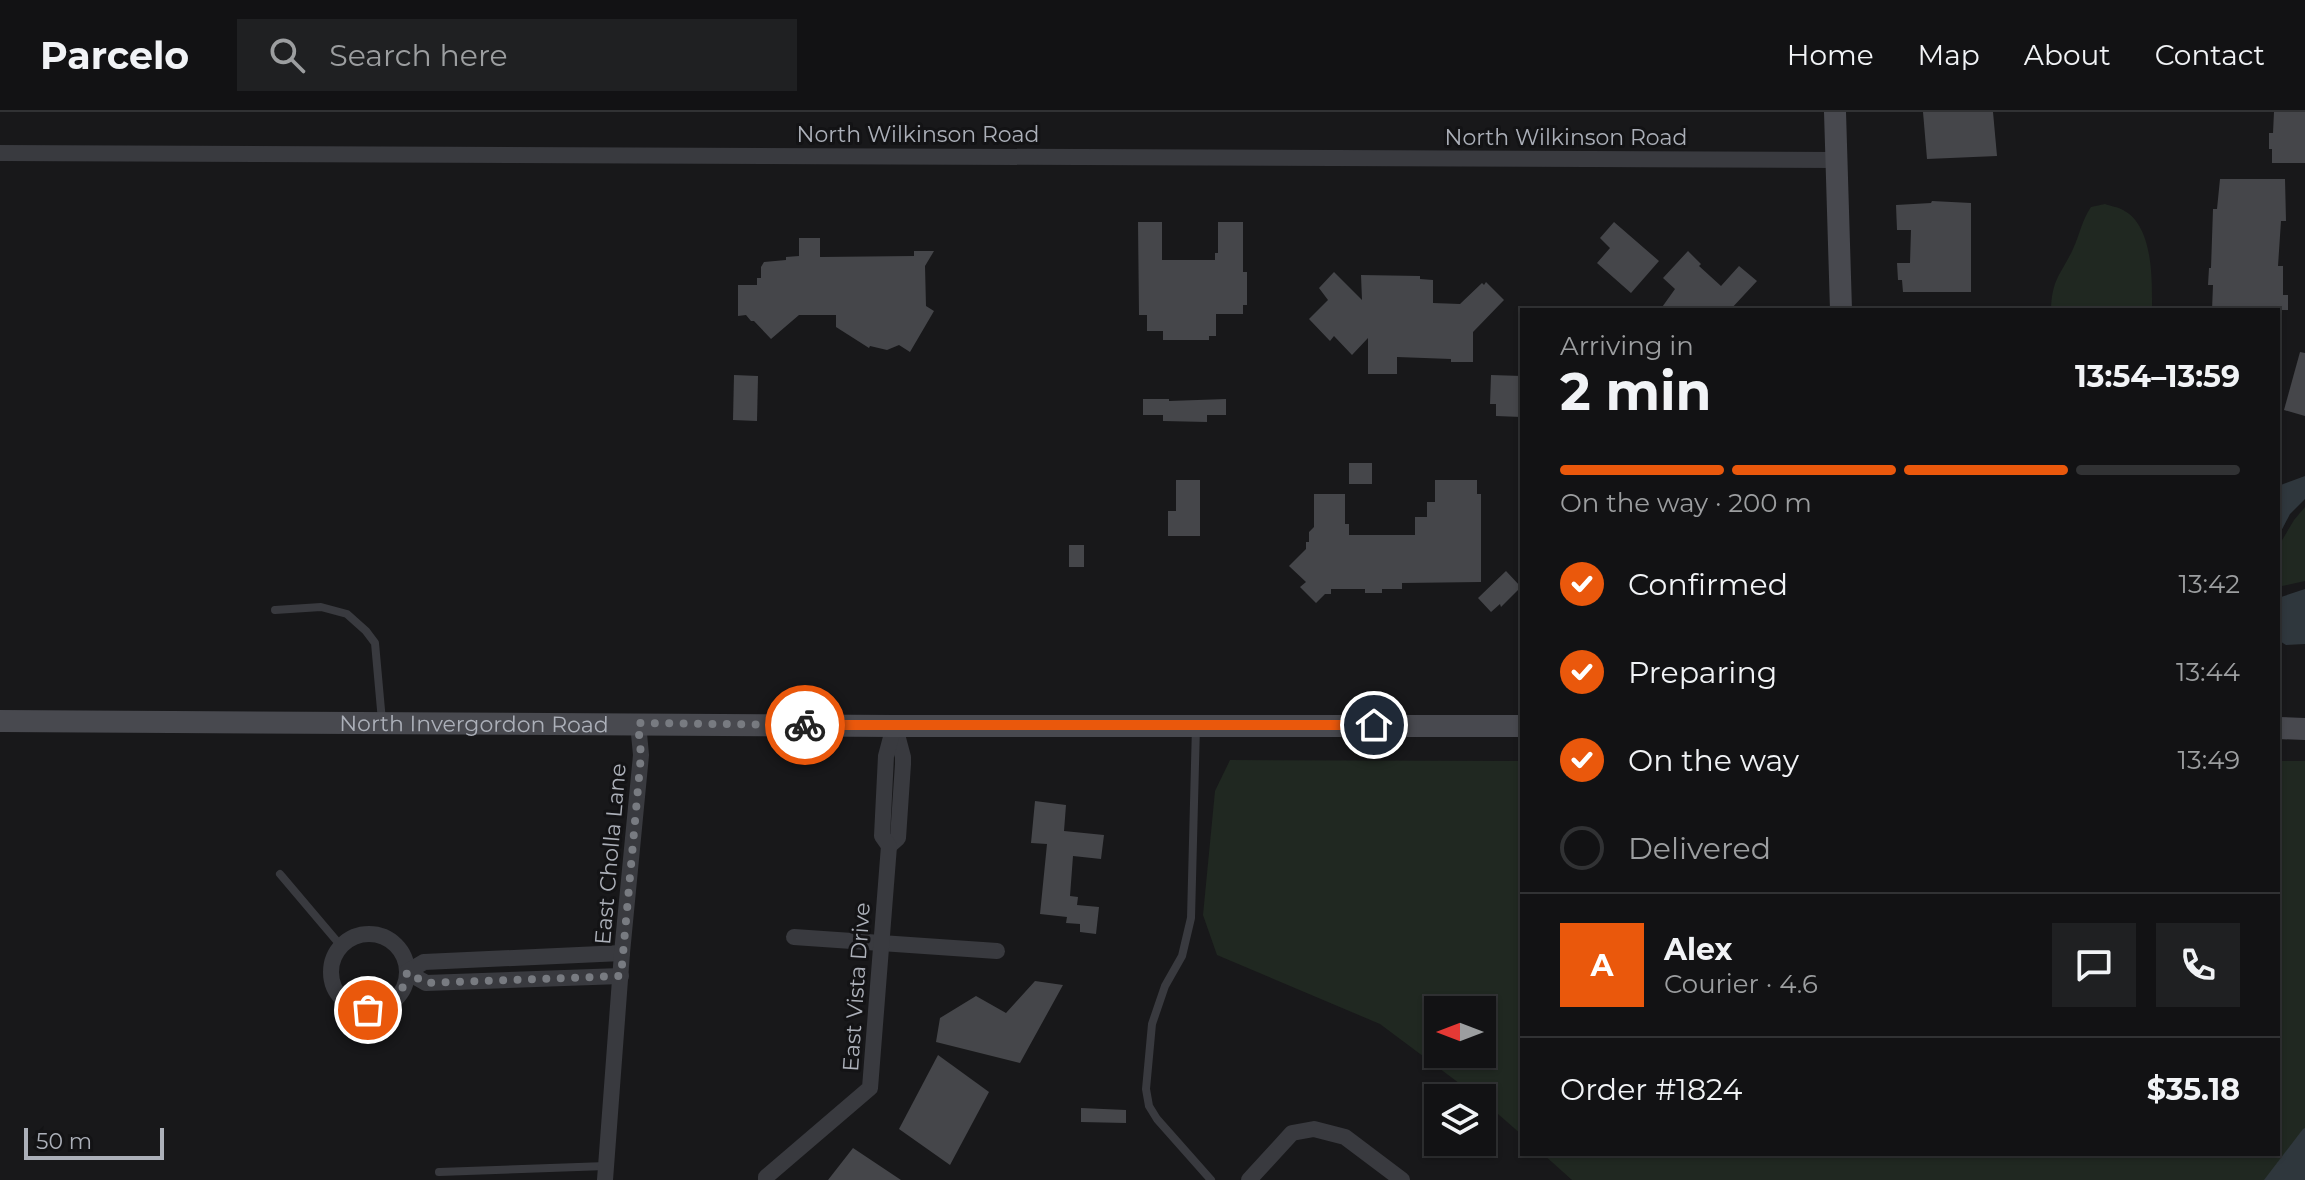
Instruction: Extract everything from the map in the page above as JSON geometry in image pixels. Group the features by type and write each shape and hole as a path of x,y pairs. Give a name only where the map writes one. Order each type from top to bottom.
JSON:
{"street":[{"path":"1835,112 1841,308"},
{"name":"North Wilkinson Road","path":"0,153 1836,160"},
{"name":"North Invergordon Road","path":"0,721 1520,726"},
{"name":"East Cholla Lane","path":"606,1173 622,953 641,755 638,723"},
{"name":"East Vista Drive","path":"766,1180 870,1088 889,846 898,838 903,764 894,726"},
{"path":"2280,728 2305,729"},
{"path":"376,934 398,947 405,958 407,972 400,994 391,1003 368,1010 346,1002 332,982 334,957 341,946 351,938 376,934"},
{"path":"794,937 997,951"},
{"path":"407,972 424,962 622,953"},
{"path":"407,972 426,983 621,976"},
{"path":"1249,1180 1292,1133 1314,1129 1345,1137 1402,1180"}],"lane":[{"path":"275,610 321,607 347,614 366,631 375,643 382,722"},
{"path":"1196,725 1191,918 1182,956 1165,986 1152,1024 1146,1089 1149,1106 1157,1119 1211,1180"},
{"path":"280,874 341,946"},
{"path":"439,1172 606,1173"}],"shaded area":[{"path":"2105,204 2123,210 2141,228 2149,255 2152,308 2051,308 2055,283 2091,207"},
{"path":"2305,476 2305,499 2290,514 2280,533 2280,485"},
{"path":"2305,507 2305,581 2280,587 2280,544"},
{"path":"2305,589 2305,644 2286,645 2280,641 2280,597"},
{"path":"1230,760 1520,761 1520,1133 1496,1112 1496,1084 1460,1084 1439,1068 1496,1068 1496,996 1424,996 1424,1057 1380,1024 1217,955 1203,915 1215,791"},
{"path":"2280,761 2305,761 2305,1180 1572,1180 1545,1156 2280,1156"},
{"path":"2303,1129 2305,1180 2264,1180"}],"building":[{"path":"1923,112 1993,112 1997,156 1927,159"},
{"path":"2274,112 2305,112 2305,163 2272,163 2269,133 2273,133"},
{"path":"2220,179 2285,179 2286,221 2281,221 2278,266 2283,266 2283,295 2288,295 2288,310 2212,308 2213,285 2208,285 2213,209 2217,209"},
{"path":"1932,201 1971,203 1971,292 1903,292 1902,280 1898,280 1897,263 1910,263 1911,230 1897,230 1896,205"},
{"path":"1138,222 1162,222 1162,260 1215,260 1215,253 1218,253 1218,222 1243,222 1243,272 1247,272 1247,305 1243,305 1243,314 1216,314 1216,336 1209,336 1209,340 1163,340 1163,331 1147,331 1147,315 1139,315"},
{"path":"1614,222 1659,261 1631,293 1597,263 1610,248 1600,238"},
{"path":"799,238 820,238 820,257 914,256 914,251 934,251 925,266 926,306 934,311 910,352 899,345 887,350 869,348 836,327 836,315 799,315 771,339 746,315 738,316 738,285 757,285 764,262 799,256"},
{"path":"1688,251 1721,286 1739,266 1757,281 1732,308 1661,308 1675,289 1663,278"},
{"path":"1334,272 1362,300 1361,275 1420,276 1420,279 1433,280 1433,303 1460,304 1486,282 1504,300 1473,332 1473,362 1397,357 1397,374 1368,374 1368,338 1352,355 1334,336 1330,341 1309,319 1328,300 1319,288"},
{"path":"2300,352 2305,353 2305,416 2284,410"},
{"path":"734,375 758,376 757,421 733,420"},
{"path":"1491,375 1520,376 1520,417 1496,416 1496,404 1490,404"},
{"path":"1143,399 1226,399 1226,415 1207,415 1207,422 1163,421 1163,415 1143,415"},
{"path":"1349,463 1372,463 1372,484 1349,484"},
{"path":"1176,480 1200,480 1200,536 1168,536 1168,511 1176,511"},
{"path":"1435,480 1477,480 1477,494 1481,494 1481,582 1402,583 1402,589 1382,589 1382,593 1365,593 1365,589 1331,589 1331,594 1325,594 1316,603 1300,587 1306,582 1289,566 1309,542 1309,532 1314,527 1314,494 1345,494 1345,524 1349,524 1349,535 1415,535 1415,517 1427,517 1427,502 1435,502"},
{"path":"1069,545 1084,545 1084,567 1069,567"},
{"path":"1506,571 1520,586 1501,607 1500,604 1491,612 1478,598"},
{"path":"1035,801 1066,805 1064,831 1104,835 1101,859 1073,856 1070,896 1078,897 1077,905 1099,907 1096,934 1080,932 1080,924 1066,923 1067,917 1040,914 1047,844 1031,843"},
{"path":"1035,981 1063,985 1020,1063 936,1042 940,1018 976,996 1006,1013"},
{"path":"938,1055 989,1092 950,1165 899,1129"},
{"path":"1081,1108 1126,1110 1126,1123 1081,1122"},
{"path":"853,1148 901,1180 828,1180"}],"way so far":[{"path":"368,1010 391,1003 400,994 407,972 426,983 621,976 641,755 638,723 805,725"}],"route":[{"path":"805,725 1374,725"}]}
